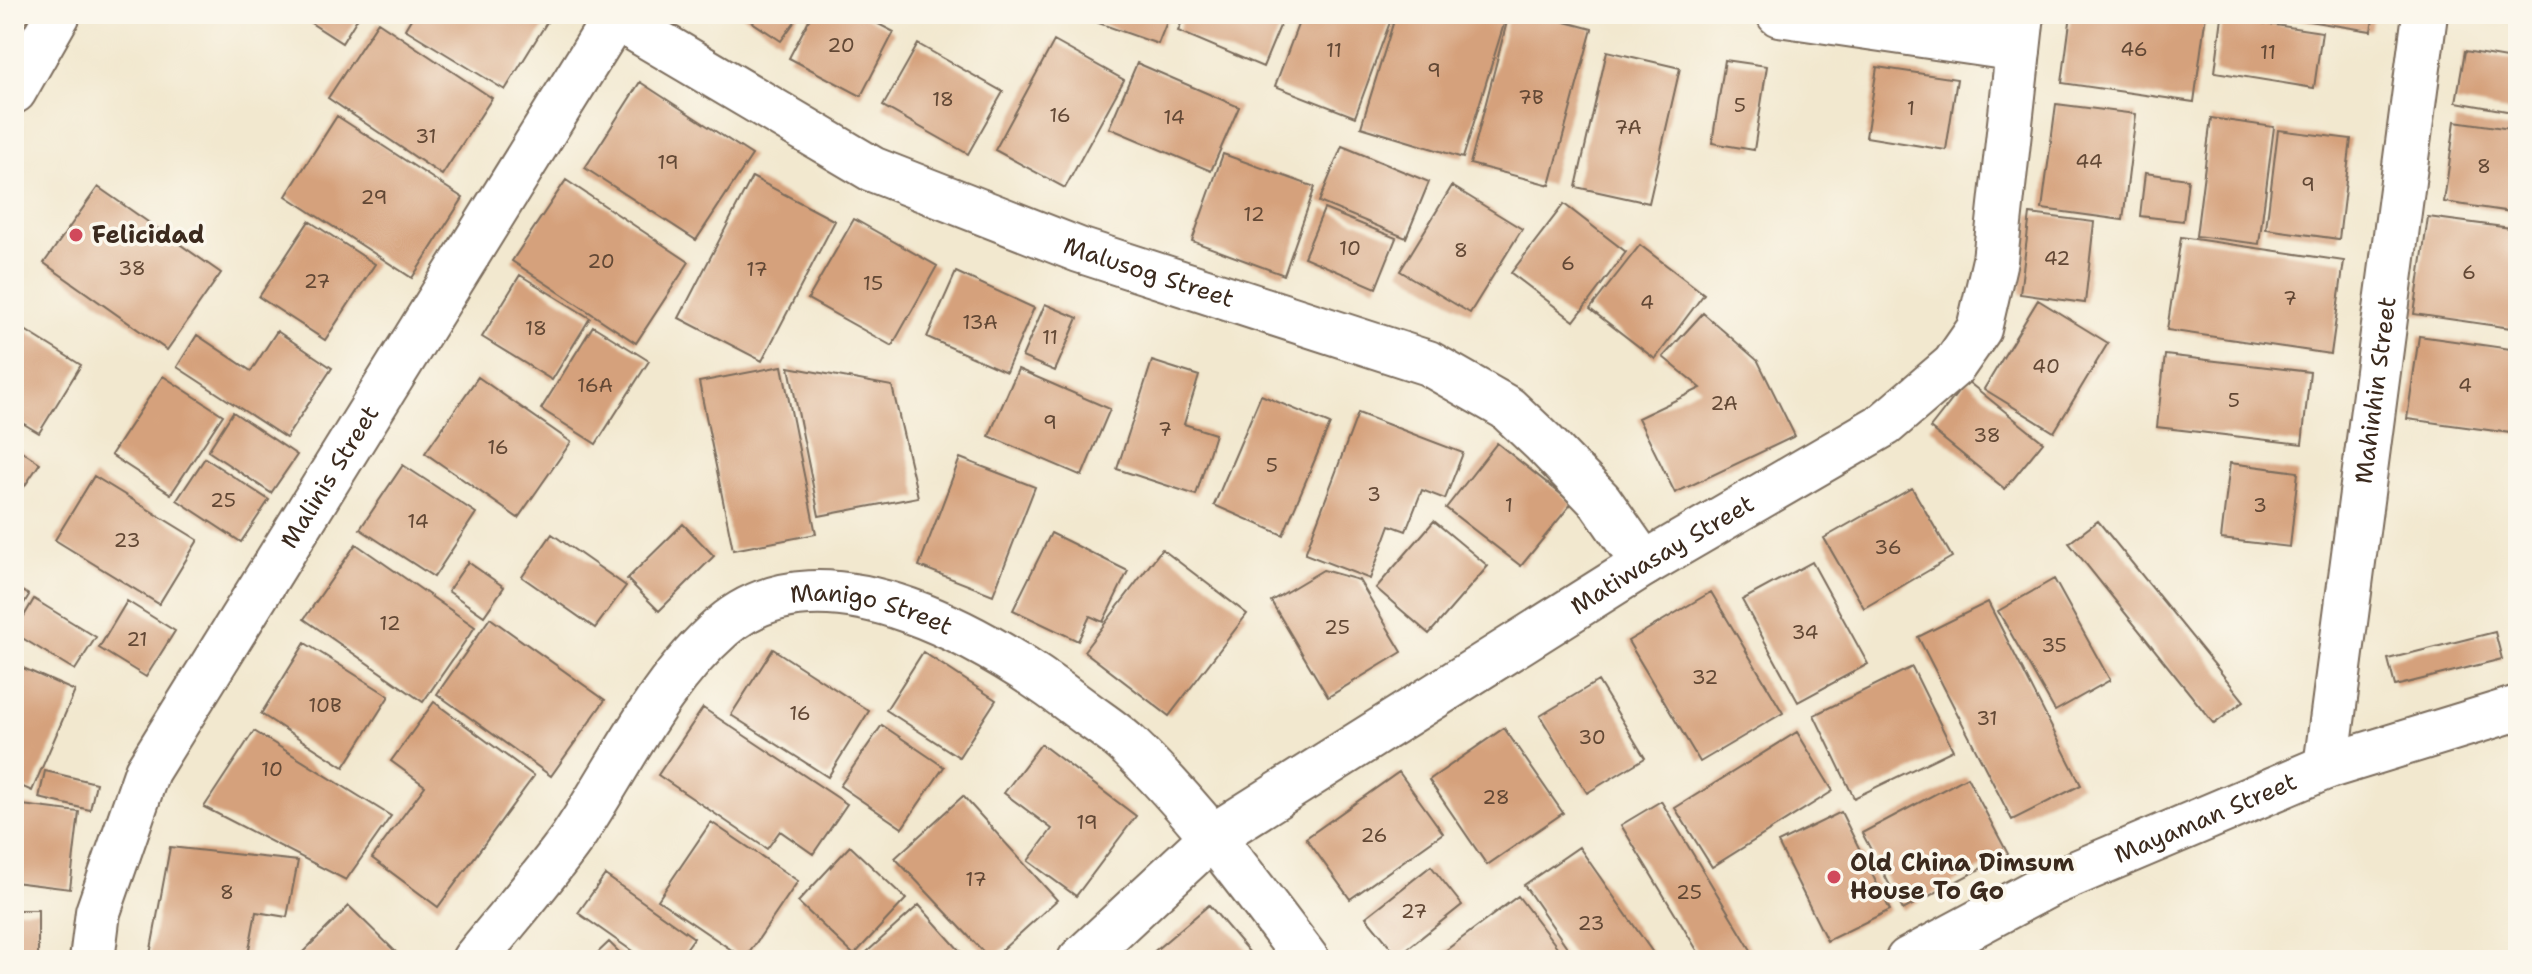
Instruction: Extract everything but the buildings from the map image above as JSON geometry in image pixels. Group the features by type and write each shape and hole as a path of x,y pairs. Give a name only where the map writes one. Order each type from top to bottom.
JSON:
{"street":[{"path":"14,91 58,14"},
{"path":"1779,14 2020,32"},
{"name":"Mahinhin Street","path":"2326,767 2425,14"},
{"name":"Malusog Street","path":"616,16 872,169 1079,250 1428,363 1507,408 1600,501 1644,564"},
{"name":"Malinis Street","path":"92,960 98,912 147,771 616,16"},
{"name":"Matiwasay Street","path":"1080,960 1213,836 1644,564 1885,424 1954,365 1979,329 1995,260 2020,32"},
{"name":"Manigo Street","path":"474,960 571,839 676,675 724,625 774,598 841,593 909,610 976,638 1044,680 1129,745 1213,836 1307,960"},
{"name":"Mayaman Street","path":"1908,960 2048,885 2326,767 2518,708"}],"place":[{"name":"Felicidad","path":"76,235"},
{"name":"Old China Dimsum House To Go","path":"1834,877"}]}
